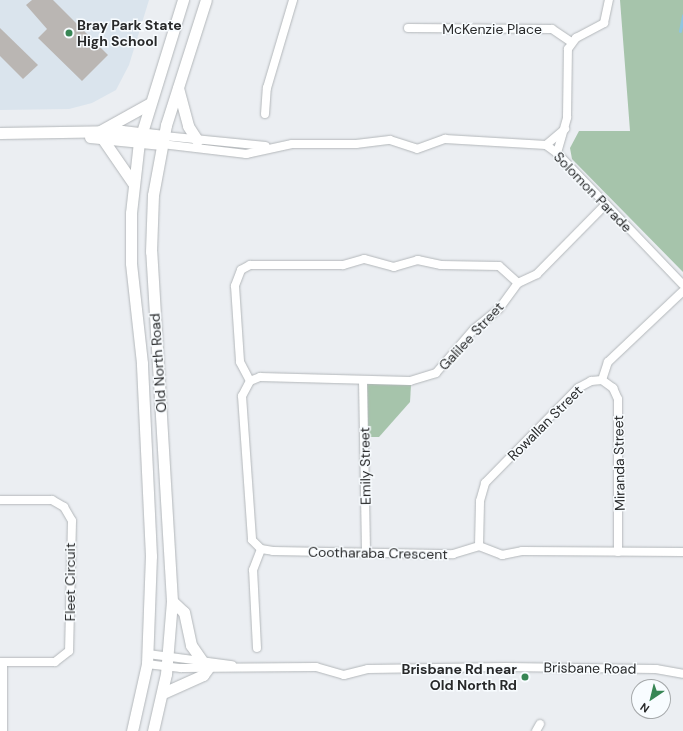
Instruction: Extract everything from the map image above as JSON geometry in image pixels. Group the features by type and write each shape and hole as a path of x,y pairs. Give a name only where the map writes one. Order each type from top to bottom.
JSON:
{"main road":[{"name":"Old North Road","path":"132,731 148,659 149,486 131,263 133,183 140,138 149,104 182,0"},
{"name":"Old North Road","path":"154,731 163,693 168,662 172,601 152,252 153,195 163,140 206,0"},
{"path":"178,88 188,126 197,140"},
{"path":"101,135 149,104"},
{"path":"0,133 80,134 163,140"},
{"path":"101,135 133,183"},
{"path":"163,693 203,675 205,664 191,645 184,612 172,601"}],"street":[{"path":"265,114 267,88 293,0"},
{"path":"557,153 565,129 568,49 571,42 604,23 609,0"},
{"name":"McKenzie Place","path":"408,28 552,29 571,42"},
{"path":"546,145 565,129"},
{"name":"Solomon Parade","path":"163,140 197,140 271,147 390,140 417,149 445,139 546,145 557,153 683,285"},
{"name":"Solomon Parade","path":"163,140 246,154 271,147"},
{"name":"Galilee Street","path":"250,381 260,377 410,381 436,373 474,329 499,309 518,283 537,274 606,204"},
{"path":"257,648 252,570 261,549 252,540 250,525 242,396 250,381 240,362 235,286 238,273 246,267 343,265 364,259 394,267 418,260 441,265 499,266 518,283"},
{"name":"Rowallan Street","path":"479,546 480,501 485,483 578,388 591,381 602,380 608,362 683,291"},
{"name":"Emily Street","path":"363,380 366,552"},
{"name":"Miranda Street","path":"602,380 613,388 618,398 618,552"},
{"name":"Fleet Circuit","path":"0,500 52,500 64,507 72,521 69,651 55,662 2,662"},
{"path":"479,546 502,555 683,552"},
{"name":"Cootharaba Crescent","path":"261,549 453,554 479,546"},
{"name":"Brisbane Road","path":"148,659 168,662 234,666 316,667 344,675 368,669 505,667 656,669 683,674"},
{"path":"2,662 3,731"}],"shaded area":[{"name":"Bray Park State High School","path":"0,0 149,0 129,65 116,90 92,103 69,109 0,110"}],"green space":[{"path":"620,0 683,0 683,272 572,159 570,148 579,131 630,131"},
{"path":"389,382 411,385 410,402 379,437 367,437 366,383"}],"building":[{"path":"32,0 53,0 108,55 82,81 38,38 47,29 26,5"},
{"path":"0,28 38,65 23,79 0,56"}],"waterway":[{"path":"680,31 683,15"}],"place":[{"name":"Bray Park State High School","path":"69,33"},
{"name":"Brisbane Rd near Old North Rd","path":"525,677"}]}
